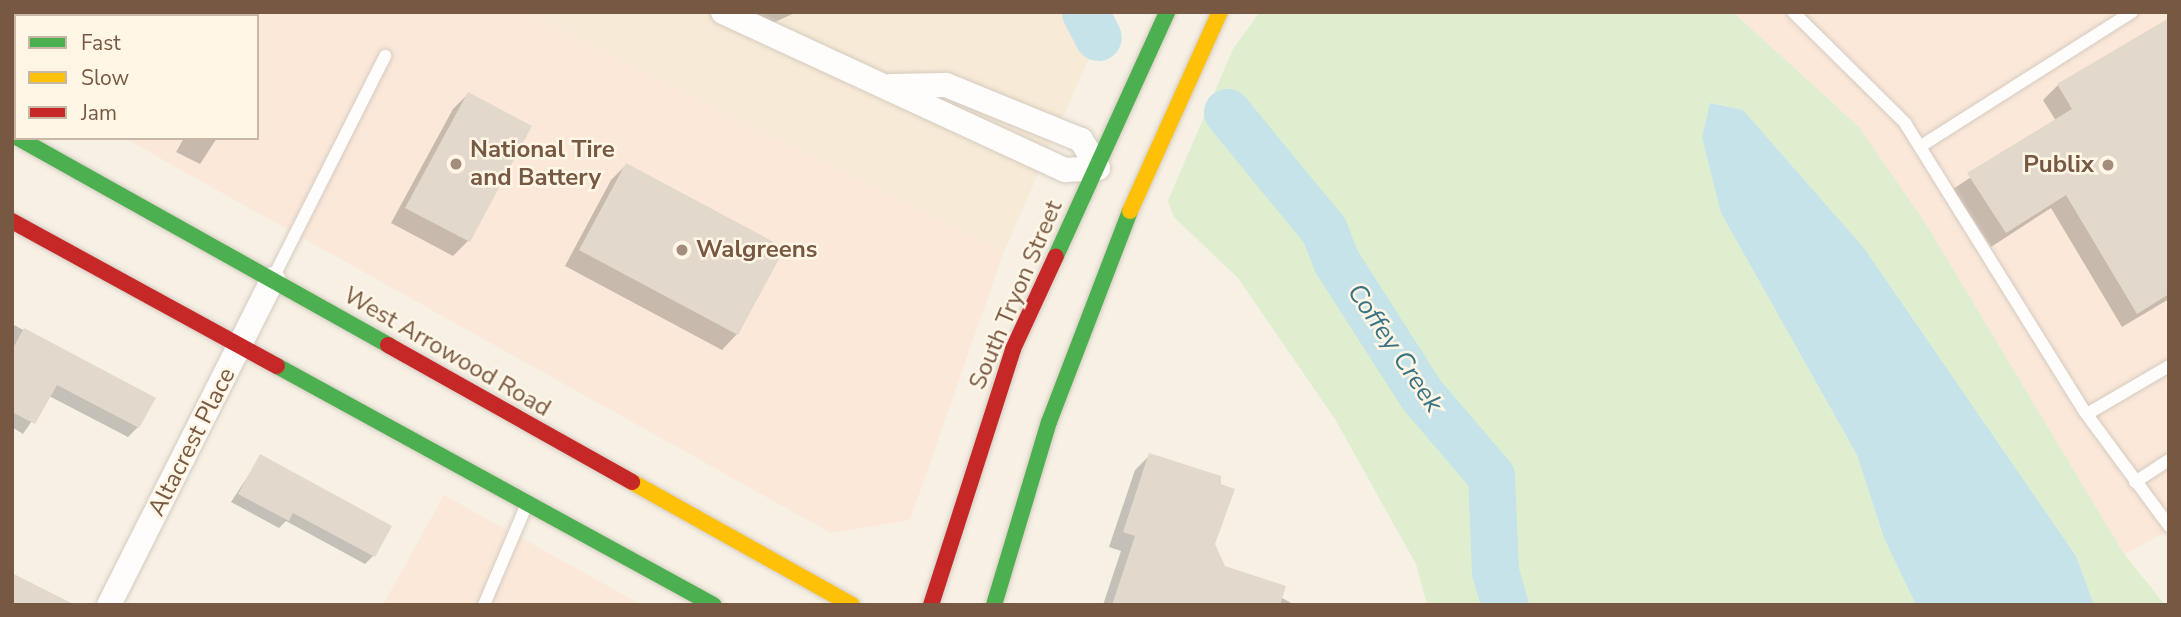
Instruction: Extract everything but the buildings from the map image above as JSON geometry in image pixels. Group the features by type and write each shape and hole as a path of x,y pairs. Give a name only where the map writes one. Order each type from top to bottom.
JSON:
{"main road":[{"name":"South Tryon Street","path":"931,605 1009,360 1167,12"},
{"path":"994,605 1049,422 1114,246 1220,12"},
{"name":"West Arrowood Road","path":"20,140 852,605"},
{"path":"12,221 714,605"}],"street":[{"path":"723,12 810,58 891,86 928,110 1065,170 1098,167 1081,140 946,85 891,86"},
{"name":"Altacrest Place","path":"109,605 273,279"}],"lane":[{"path":"1793,12 1921,146 2087,414 2169,526"},
{"path":"1921,146 2132,12"},
{"path":"273,279 385,56"},
{"path":"2087,414 2169,366"},
{"path":"2135,482 2169,460"},
{"path":"484,605 527,502"}],"shaded area":[{"path":"12,12 134,12 14,14 14,46"},
{"path":"134,12 526,12 1003,254 910,520 831,533 128,140 259,140 259,14"},
{"path":"526,12 1085,12 1098,37 1003,254"},
{"path":"1733,12 2169,12 2169,530 2124,554 1926,224 1859,127"},
{"path":"444,495 642,605 383,605"}],"green space":[{"path":"1260,12 1733,12 1859,127 1926,224 2124,554 2165,605 2094,605 2076,556 1864,248 1743,110 1710,103 1702,137 1721,213 1857,455 1884,538 1916,605 1427,605 1416,564 1335,419 1238,278 1174,217 1168,201 1233,49"}],"water":[{"path":"1710,103 1743,110 1864,248 2076,556 2094,605 1916,605 1884,538 1857,455 1721,213 1702,137"}],"waterway":[{"name":"Coffey Creek","path":"1085,12 1098,37"},
{"name":"Coffey Creek","path":"1227,112 1324,230 1336,261 1421,394 1491,476 1495,571 1505,605"}],"traffic: fast":[{"path":"1056,256 1167,12"},
{"path":"22,140 388,345"},
{"path":"994,605 1049,422 1130,211"},
{"path":"277,366 714,605"}],"traffic: slow":[{"path":"1130,211 1220,12"},
{"path":"632,482 852,605"}],"traffic: jam":[{"path":"12,221 277,366"},
{"path":"931,605 1013,349 1056,256"},
{"path":"388,345 632,482"}],"place":[{"name":"National Tire and Battery","path":"456,164"},
{"name":"Publix","path":"2108,165"},
{"name":"Walgreens","path":"682,250"}]}
